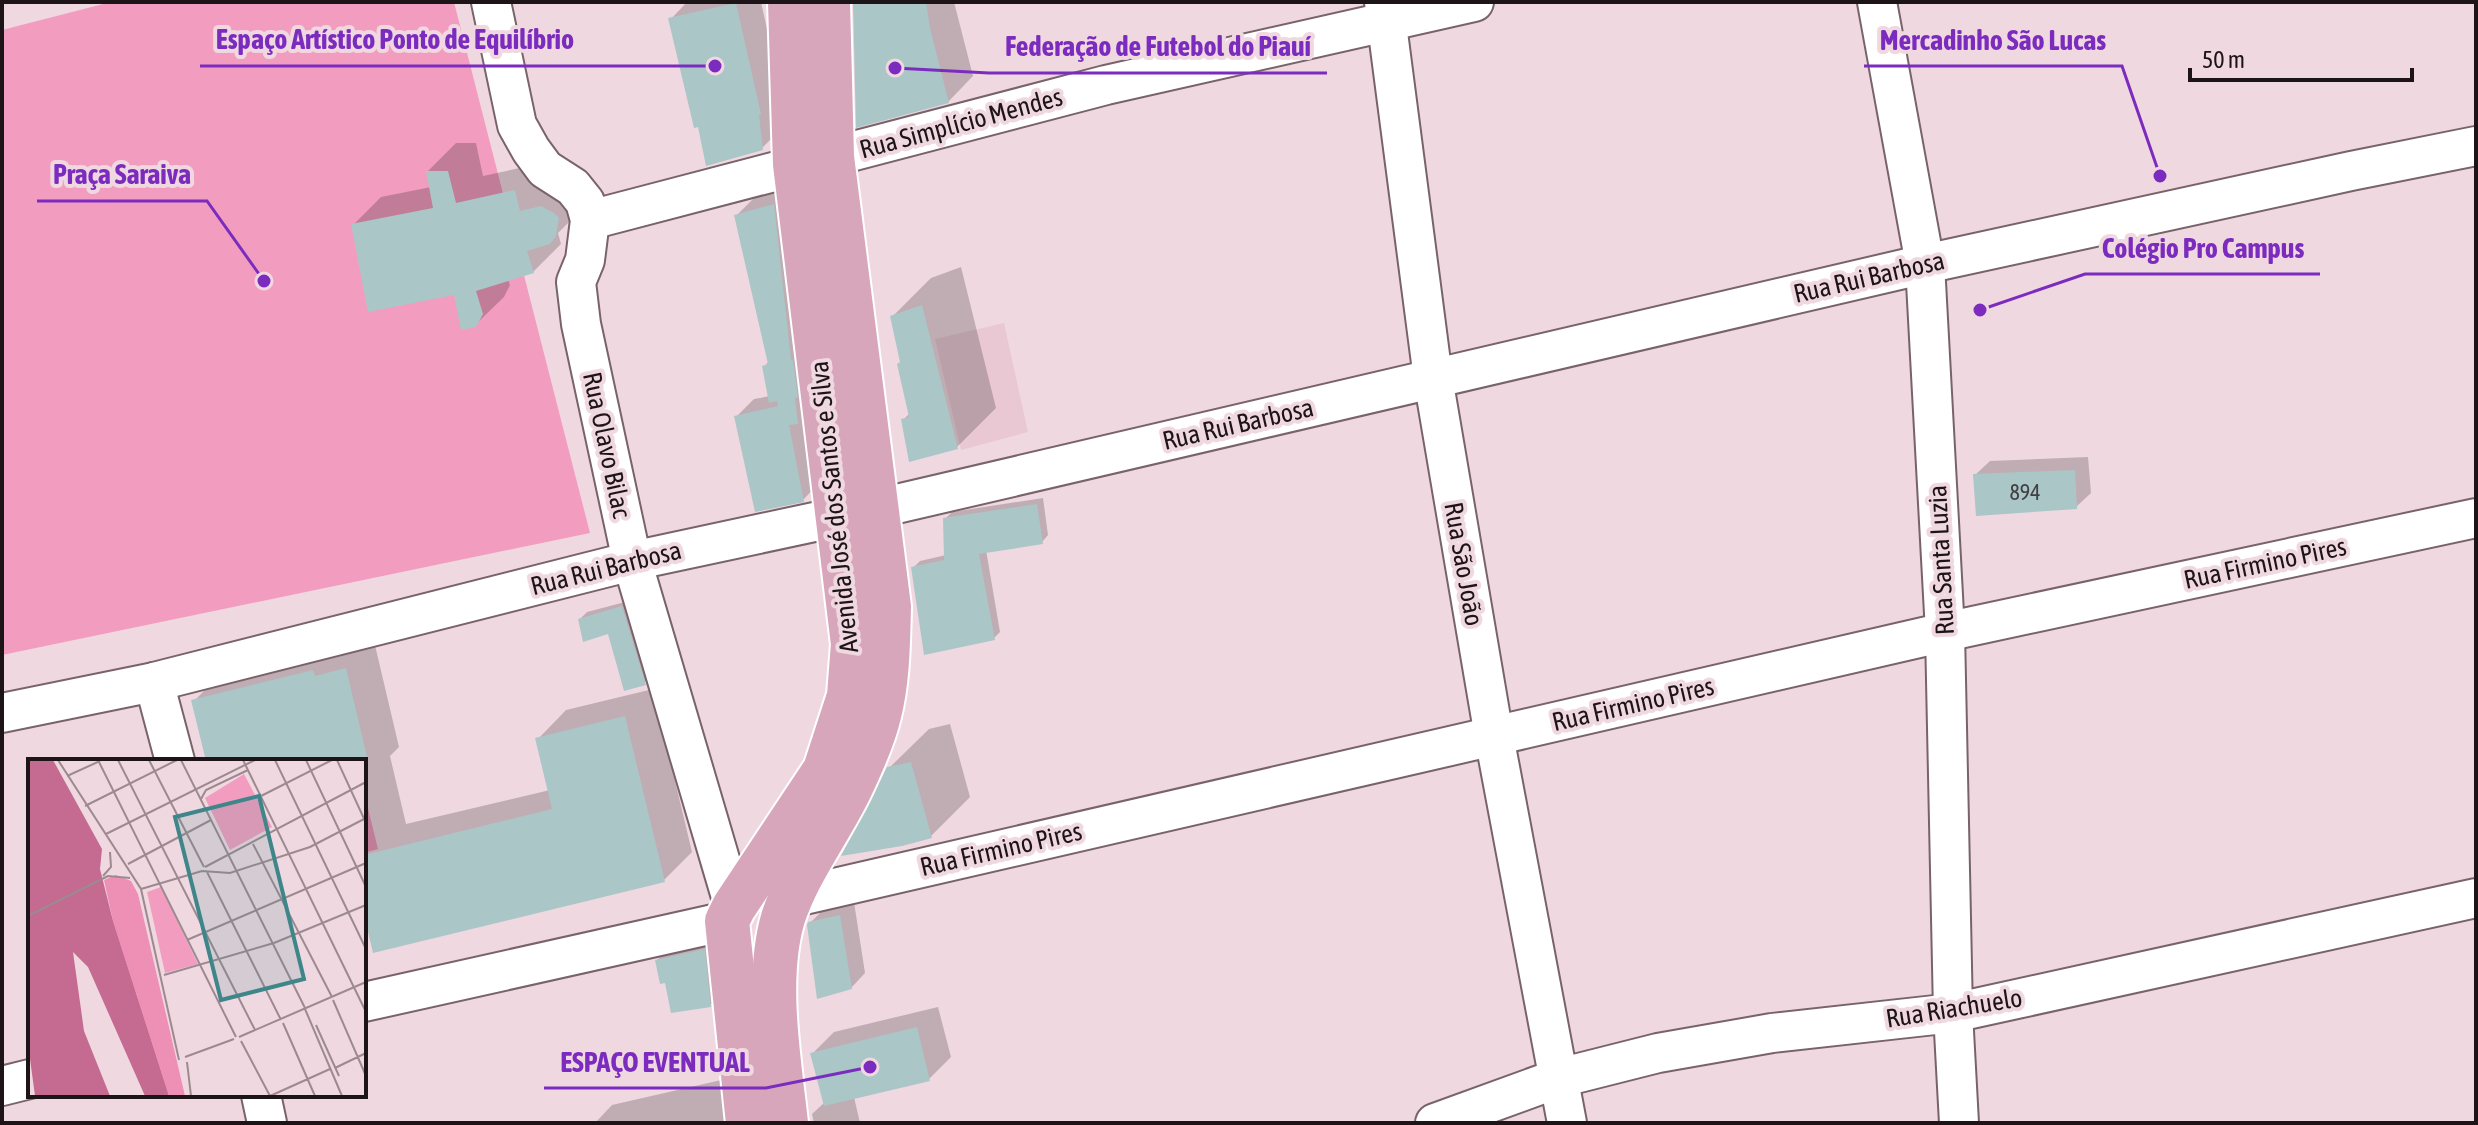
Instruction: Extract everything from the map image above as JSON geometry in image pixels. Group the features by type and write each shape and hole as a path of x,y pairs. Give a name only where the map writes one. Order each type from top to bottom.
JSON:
{"main road":[{"name":"Avenida José dos Santos e Silva","path":"731,914 825,770 849,696 853,644 856,512 813,161 790,2"},
{"name":"Avenida José dos Santos e Silva","path":"813,161 828,2"},
{"name":"Avenida José dos Santos e Silva","path":"786,1123 776,1012 776,957 783,919 791,898 850,788 879,716 887,665 889,607 856,512"},
{"path":"731,914 748,1123"}],"street":[{"path":"491,2 517,125 545,169 573,187 585,202 590,220"},
{"name":"Rua Simplício Mendes","path":"590,220 1385,12 1474,2"},
{"name":"Rua Santa Luzia","path":"1877,2 1925,264 1945,632 1953,1013 1959,1123"},
{"name":"Rua São João","path":"1385,12 1433,378 1494,736 1567,1123"},
{"name":"Rua Rui Barbosa","path":"2,713 154,682 632,561 1925,264 2476,146"},
{"name":"Rua Olavo Bilac","path":"590,220 585,260 576,282 581,324 632,561 731,914"},
{"name":"Rua Firmino Pires","path":"791,898 1945,632 2476,518"},
{"path":"154,682 174,759"},
{"name":"Rua Riachuelo","path":"1435,1123 1559,1078 1658,1053 1716,1042 1953,1013 2476,898"},
{"path":"366,1002 731,914"},
{"path":"2,1086 28,1080"},
{"path":"261,1097 267,1123"}],"shaded area":[{"path":"111,2 454,2 590,533 2,655 2,30"},
{"path":"1004,323 1028,432 961,450 935,339"},
{"path":"366,800 378,849 366,852"}],"building":[{"path":"853,2 926,2 949,103 856,128"},
{"path":"736,3 761,114 763,150 706,166 668,18"},
{"path":"426,171 448,171 456,203 515,190 520,211 541,206 559,218 556,236 550,244 527,251 534,273 476,291 483,314 476,327 461,330 454,295 368,312 351,224 433,208"},
{"path":"774,204 798,397 795,398 798,424 789,425 804,502 755,512 734,416 778,406 777,401 769,403 762,366 768,364 734,215"},
{"path":"922,305 958,449 909,462 901,419 909,417 890,316"},
{"path":"2075,470 2077,509 1976,516 1973,474"},
{"path":"1037,504 1043,544 979,554 995,640 924,655 911,567 944,560 943,518"},
{"path":"622,606 646,685 624,691 608,634 583,642 578,619"},
{"path":"346,668 368,761 206,759 191,700 313,670 315,676"},
{"path":"625,716 665,882 373,953 366,923 366,855 552,809 535,738"},
{"path":"911,762 932,838 841,856 887,767"},
{"path":"840,915 852,989 817,999 807,925 808,922"},
{"path":"705,949 711,1007 671,1013 665,983 660,984 655,960"},
{"path":"917,1027 930,1081 824,1106 810,1053"}],"place":[{"name":"Espaço Artístico Ponto de Equilíbrio","path":"715,66"},
{"name":"Federação de Futebol do Piauí","path":"895,68"},
{"name":"Mercadinho São Lucas","path":"2160,176"},
{"name":"Praça Saraiva","path":"264,281"},
{"name":"Colégio Pro Campus","path":"1980,310"},
{"name":"ESPAÇO EVENTUAL","path":"870,1067"}]}
